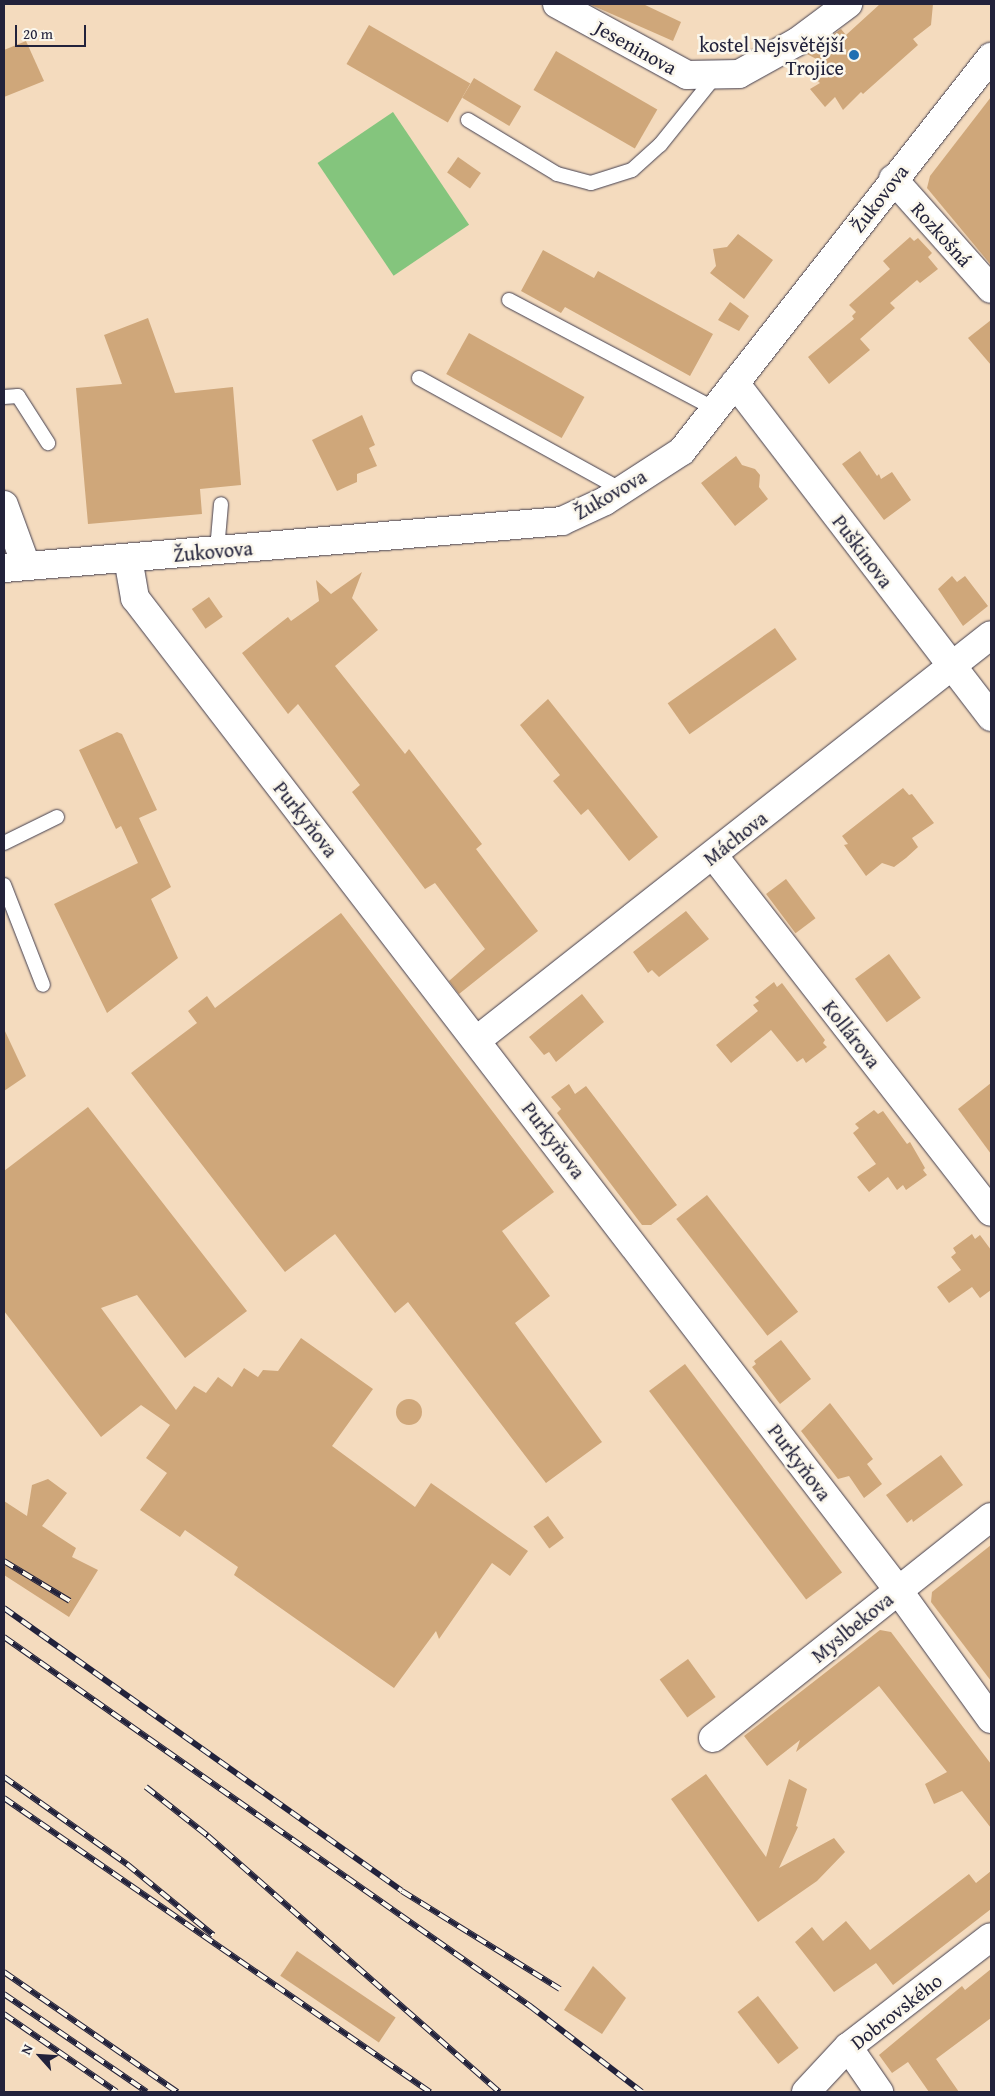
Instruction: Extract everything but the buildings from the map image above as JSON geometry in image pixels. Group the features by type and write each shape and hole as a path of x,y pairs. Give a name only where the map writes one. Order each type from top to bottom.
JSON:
{"street":[{"name":"Jeseninova","path":"557,4 687,75 739,74 797,42 848,4"},
{"name":"Žukovova","path":"15,567 562,521 622,490 682,451 893,179 991,58"},
{"name":"Rozkošná","path":"893,179 991,289"},
{"name":"Puškinova","path":"735,383 991,717"},
{"path":"4,505 15,567"},
{"name":"Purkyňova","path":"128,558 135,598 477,1040 898,1590 991,1719"},
{"name":"Máchova","path":"477,1040 991,635"},
{"name":"Kollárova","path":"713,855 991,1212"},
{"name":"Myslbekova","path":"713,1738 991,1517"},
{"name":"Dobrovského","path":"806,2092 848,2048 991,1937"},
{"path":"848,2048 879,2092"}],"lane":[{"path":"468,120 557,174 591,183 632,170 639,164 660,145 716,74"},
{"path":"509,300 715,409"},
{"path":"419,378 622,490"},
{"path":"4,397 18,396 48,443"},
{"path":"217,550 221,504"},
{"path":"4,843 57,818"},
{"path":"4,885 43,985"}],"green space":[{"path":"393,112 469,225 394,276 318,163"}],"railway":[{"path":"4,1561 70,1601"},
{"path":"4,1608 402,1891 560,1989"},
{"path":"4,1637 530,2006 642,2092"},
{"path":"4,1777 127,1864 213,1935"},
{"path":"146,1787 208,1836 499,2092"},
{"path":"4,1798 430,2092"},
{"path":"4,1972 177,2092"},
{"path":"4,1994 147,2092"},
{"path":"4,2014 117,2092"}],"place":[{"name":"kostel Nejsvětější Trojice","path":"854,55"}]}
